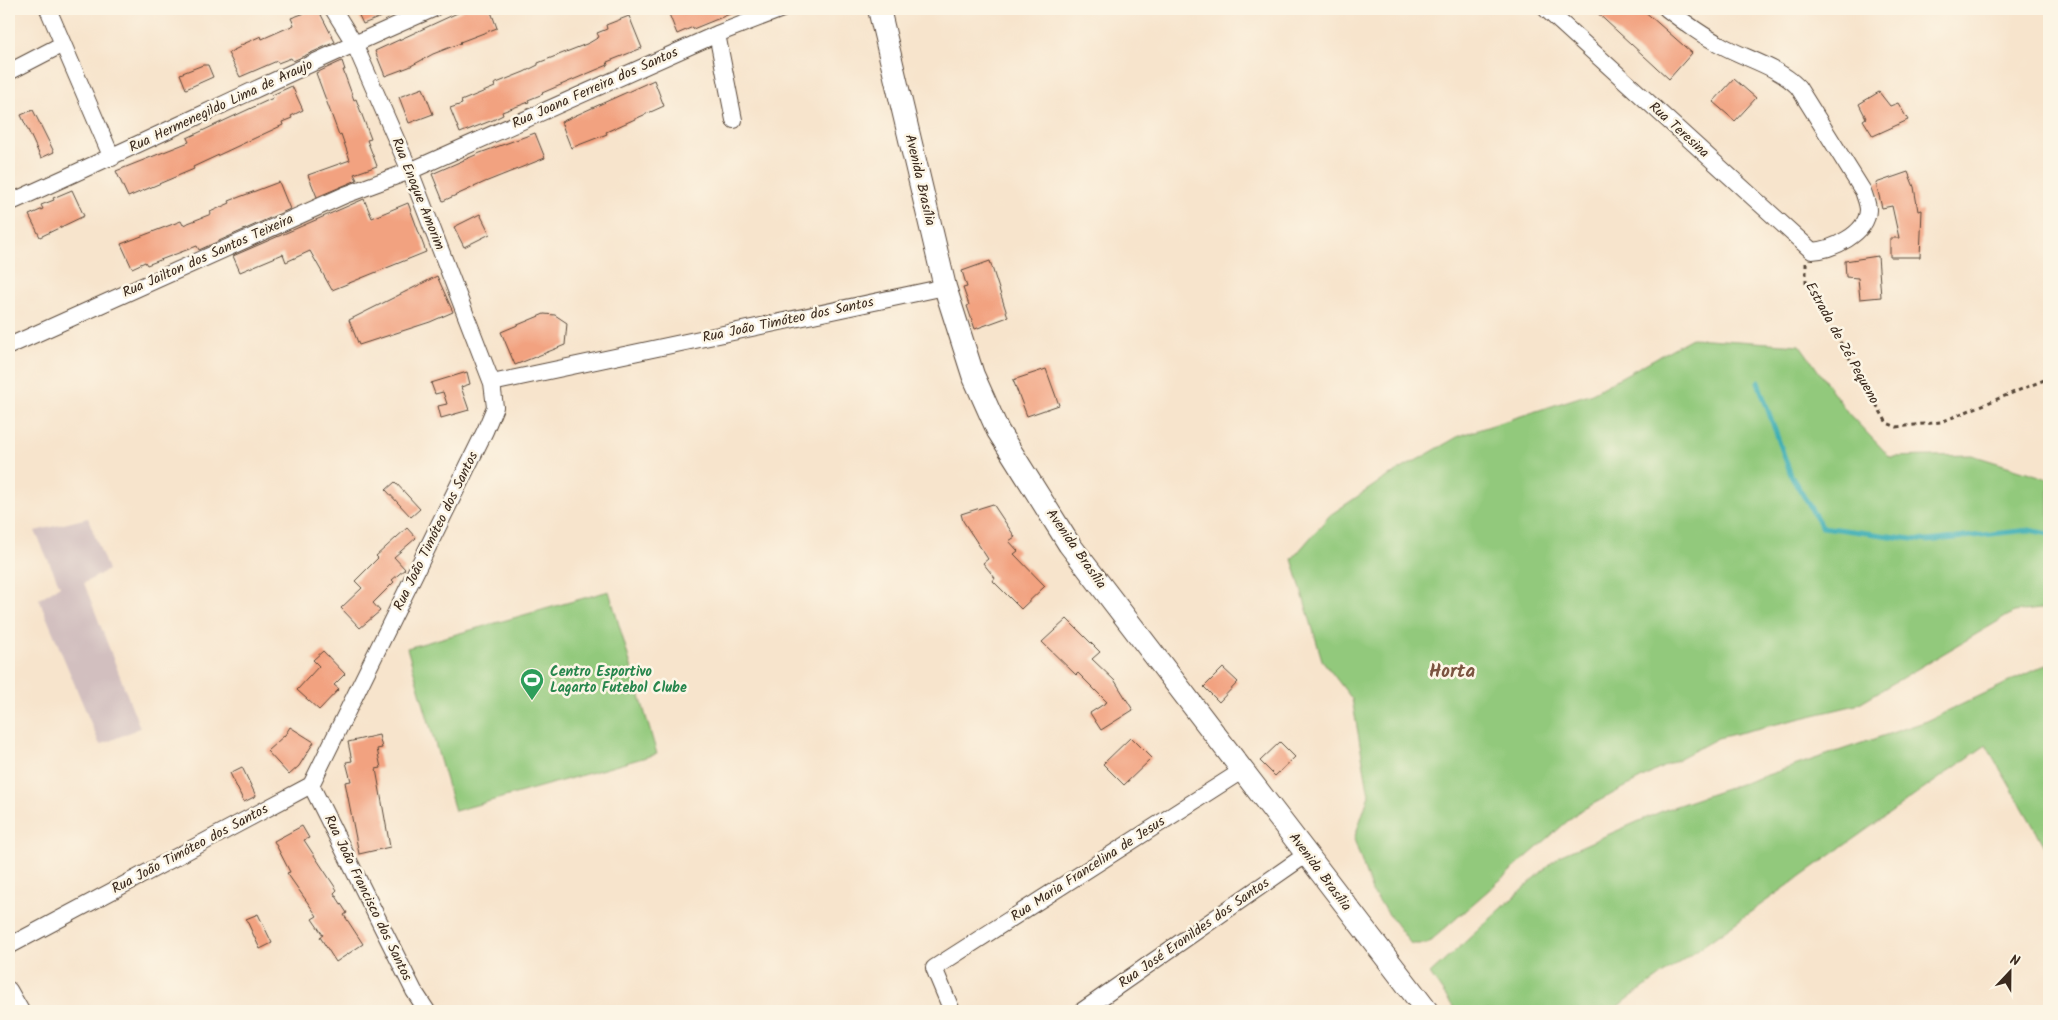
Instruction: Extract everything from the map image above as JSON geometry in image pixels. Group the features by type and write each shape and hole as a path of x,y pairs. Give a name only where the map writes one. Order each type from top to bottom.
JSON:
{"main road":[{"name":"Avenida Brasília","path":"879,9 945,287 973,375 1003,439 1069,544 1427,1011"}],"street":[{"path":"48,9 112,158"},
{"name":"Rua Enoque Amorim","path":"333,9 354,43 410,171 492,383"},
{"name":"Rua Hermenegildo Lima de Araujo","path":"9,203 112,158 354,43 433,9"},
{"name":"Rua Joana Ferreira dos Santos","path":"410,171 717,34 782,9"},
{"name":"Rua Teresina","path":"1546,9 1812,251"},
{"path":"1667,9 1706,37 1765,65 1795,83 1863,191 1868,210 1861,227 1832,246 1812,251"},
{"path":"717,34 734,120"},
{"path":"9,72 63,44"},
{"name":"Rua Jailton dos Santos Teixeira","path":"9,346 344,195 410,171"},
{"name":"Rua João Timóteo dos Santos","path":"9,946 311,785 485,431 495,407 492,383 945,287"},
{"name":"Rua Maria Francelina de Jesus","path":"952,1011 934,968 1243,770"},
{"name":"Rua João Francisco dos Santos","path":"311,785 393,950 427,1011"},
{"name":"Rua José Eronildes dos Santos","path":"1082,1011 1307,854"},
{"path":"9,990 21,1011"}],"path":[{"name":"Estrada de Zé Pequeno","path":"1812,251 1806,259 1804,268 1806,283 1887,423 1891,426 1897,428 1941,422 2049,378"}],"shaded area":[{"path":"88,518 108,570 84,583 140,728 100,745 39,599 60,586 35,531"}],"green space":[{"path":"1692,338 1800,345 1848,413 1890,457 1972,455 2049,479 2049,608 2014,612 1856,705 1718,738 1578,812 1427,944 1411,944 1372,892 1354,839 1369,795 1352,699 1322,660 1292,559 1330,515 1382,480 1459,436 1592,393"},
{"name":"Centro Esportivo Lagarto Futebol Clube","path":"609,591 657,754 455,811 407,648"},
{"path":"2049,663 2049,853 1986,745 1611,1011 1456,1011 1430,974 1559,856 1667,809 1927,721"}],"building":[{"path":"318,9 335,42 293,61 291,58 278,63 277,61 240,77 228,53 261,36 262,39 294,25 291,18"},
{"path":"356,9 399,9 399,10 363,24"},
{"path":"466,9 490,9 497,28 460,42 409,67 385,76 375,51"},
{"path":"667,9 742,9 677,34"},
{"path":"1593,9 1642,9 1692,53 1669,79"},
{"path":"629,16 642,48 607,62 608,65 542,93 528,100 529,102 502,112 503,115 493,120 460,133 450,108 462,104 461,101 495,87 494,84 524,72 538,65 538,63 589,43 599,37 597,33 607,29 606,25"},
{"path":"342,61 345,70 343,70 354,100 356,99 371,139 367,140 377,166 354,174 357,180 317,197 308,175 350,160 316,73"},
{"path":"203,65 208,65 213,77 186,89 180,74"},
{"path":"1734,79 1756,98 1735,121 1713,102"},
{"path":"654,80 664,106 606,132 607,134 571,148 561,122"},
{"path":"292,86 303,110 282,122 283,125 193,167 194,169 128,197 116,171 189,142 187,138 273,98 272,95"},
{"path":"423,88 433,114 409,123 399,97"},
{"path":"1879,92 1890,106 1898,103 1908,120 1873,136 1863,120 1866,118 1859,104"},
{"path":"33,110 54,152 41,158 21,115"},
{"path":"535,133 545,158 443,201 432,174 480,153"},
{"path":"1908,172 1914,187 1918,211 1922,210 1920,257 1890,257 1890,238 1899,238 1892,206 1882,208 1876,183"},
{"path":"279,182 290,209 199,250 197,246 147,265 145,262 132,268 121,244 181,221 183,225 211,214 210,212 230,203 229,201"},
{"path":"72,190 84,216 40,237 29,215 43,209 41,205 54,200 53,198"},
{"path":"364,199 372,218 408,203 426,252 332,290 310,251 286,262 283,254 240,272 233,256"},
{"path":"480,214 490,234 464,247 454,227"},
{"path":"1878,256 1881,297 1860,299 1858,278 1846,277 1845,261"},
{"path":"990,261 1008,317 975,329 967,306 969,305 963,288 967,287 962,271"},
{"path":"437,276 453,312 430,322 359,345 349,320"},
{"path":"544,314 555,315 567,323 565,345 515,365 501,332"},
{"path":"1046,369 1059,405 1027,416 1013,380"},
{"path":"467,372 470,384 461,387 469,410 441,418 438,406 447,404 443,392 435,394 431,383"},
{"path":"395,482 420,509 411,517 386,490"},
{"path":"993,504 1015,537 1009,541 1018,551 1014,554 1045,586 1021,609 993,581 995,578 983,563 988,559 963,521 961,514"},
{"path":"407,528 416,538 394,557 405,569 392,580 394,582 373,603 380,611 360,628 341,608 362,588 355,581 378,558 376,556"},
{"path":"1067,619 1100,652 1092,659 1115,681 1133,710 1101,730 1090,713 1107,702 1078,673 1076,675 1042,642"},
{"path":"323,651 345,674 334,685 339,689 319,710 297,690 319,666 313,660"},
{"path":"1223,668 1238,682 1219,702 1204,687"},
{"path":"290,727 314,742 299,766 289,775 267,751 285,735"},
{"path":"379,735 382,748 377,749 381,768 376,769 390,847 359,854 345,782 351,781 346,762 352,761 348,742"},
{"path":"1131,737 1152,758 1124,785 1103,764"},
{"path":"1280,742 1295,757 1275,776 1260,761"},
{"path":"242,767 256,796 244,802 230,773"},
{"path":"302,826 309,838 304,840 337,890 334,893 347,913 344,915 363,944 336,962 320,937 323,935 312,919 317,916 287,873 290,872 274,841"},
{"path":"258,914 272,943 260,949 246,919"}],"waterway":[{"path":"1758,382 1791,475 1822,527 1927,541 2029,530 2049,534"}],"place":[{"name":"Centro Esportivo Lagarto Futebol Clube","path":"532,701"}],"district":[{"name":"Horta","path":"1452,672"}]}
